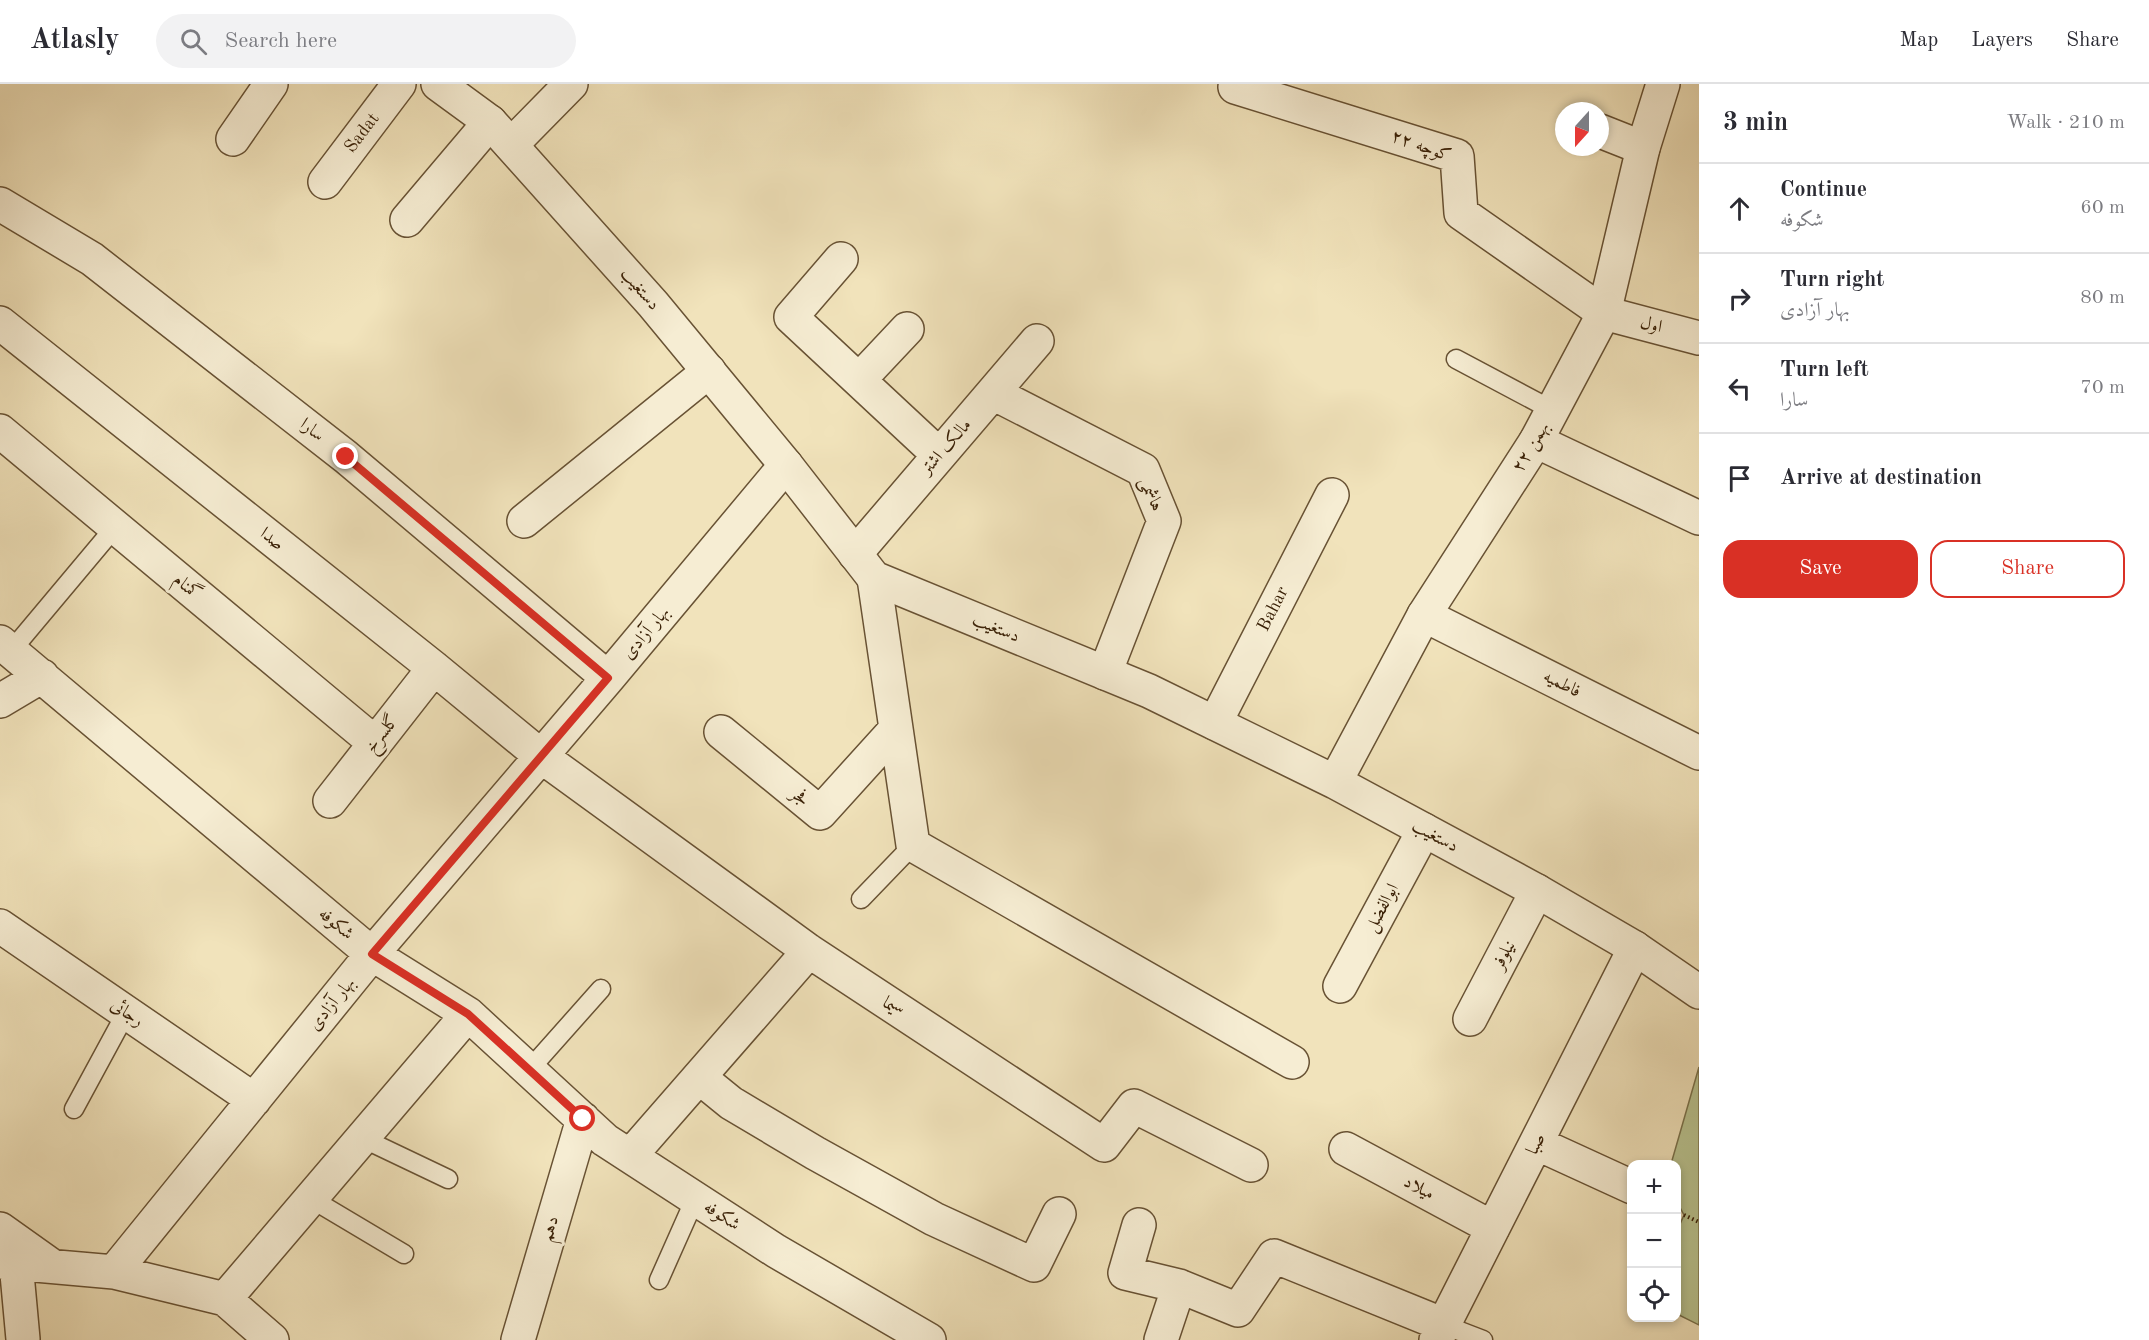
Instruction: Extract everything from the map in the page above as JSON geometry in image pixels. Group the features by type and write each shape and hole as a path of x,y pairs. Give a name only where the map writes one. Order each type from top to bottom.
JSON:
{"street":[{"path":"233,139 271,84"},
{"name":"Sadat","path":"325,182 399,84"},
{"name":"دستغیب","path":"438,84 501,133 653,304 786,465 864,566 1149,691 1335,783 1537,891 1635,948 1699,992"},
{"path":"407,220 501,133 571,84"},
{"name":"۲۲ بهمن","path":"1335,783 1424,615 1536,441 1604,313 1643,148 1663,84"},
{"name":"کوچه ۲۲","path":"1234,87 1457,156 1461,213 1604,313"},
{"path":"1609,135 1643,148"},
{"name":"سارا","path":"0,204 92,259 337,449 608,678"},
{"path":"841,259 791,317 939,455"},
{"name":"اول","path":"1604,313 1699,338"},
{"name":"صدا","path":"0,323 434,668 542,757"},
{"path":"859,380 907,329"},
{"name":"مالک اشتر","path":"864,566 939,455 1037,341"},
{"path":"524,521 709,371"},
{"name":"هاشمی","path":"993,393 1143,470 1164,521 1105,673"},
{"name":"گمنام","path":"0,431 375,743"},
{"path":"1536,441 1699,518"},
{"name":"بهار آزادی","path":"114,1272 372,954 542,757 786,465"},
{"name":"Bahar","path":"1215,723 1332,495"},
{"path":"864,566 896,729 913,845 1292,1062"},
{"name":"فاطمیه","path":"1424,615 1699,753"},
{"name":"شکوفه","path":"6,646 372,954 468,1014 605,1140 776,1251 929,1340"},
{"name":"گلسرخ","path":"330,801 434,668"},
{"path":"0,701 42,676"},
{"name":"فجر","path":"721,732 820,813 896,729"},
{"name":"سیما","path":"542,757 809,951 1104,1145 1134,1106 1251,1166"},
{"name":"ابوالفضل","path":"1340,986 1424,830"},
{"name":"نیلوفر","path":"1470,1019 1537,891"},
{"name":"رجائی","path":"0,926 254,1100"},
{"name":"صبا","path":"1440,1332 1635,948"},
{"path":"630,1156 809,951"},
{"path":"225,1299 468,1014"},
{"path":"699,1077 731,1103 815,1153 934,1219 1034,1265 1059,1214"},
{"name":"دهم","path":"518,1340 583,1119"},
{"path":"1536,1143 1627,1185"},
{"name":"میلاد","path":"1346,1149 1493,1228"},
{"path":"1139,1225 1125,1273 1179,1286 1238,1310 1274,1256 1440,1332"},
{"path":"0,1228 53,1266"},
{"path":"16,1338 8,1262 114,1272 225,1299 272,1340"},
{"path":"1161,1340 1179,1286"}],"lane":[{"path":"1456,359 1552,410"},
{"path":"6,646 115,527"},
{"path":"861,899 913,845"},
{"path":"529,1070 601,989"},
{"path":"74,1109 126,1013"},
{"path":"362,1138 448,1179"},
{"path":"310,1198 404,1254"},
{"path":"658,1280 695,1199"},
{"path":"1440,1332 1483,1340"}],"path":[{"path":"1684,1215 1699,1222"}],"green space":[{"path":"1699,1067 1699,1325 1681,1316 1681,1222 1684,1215 1681,1209 1681,1160 1672,1160"}],"route":[{"path":"346,457 608,678 372,954 468,1014 583,1119"}]}
